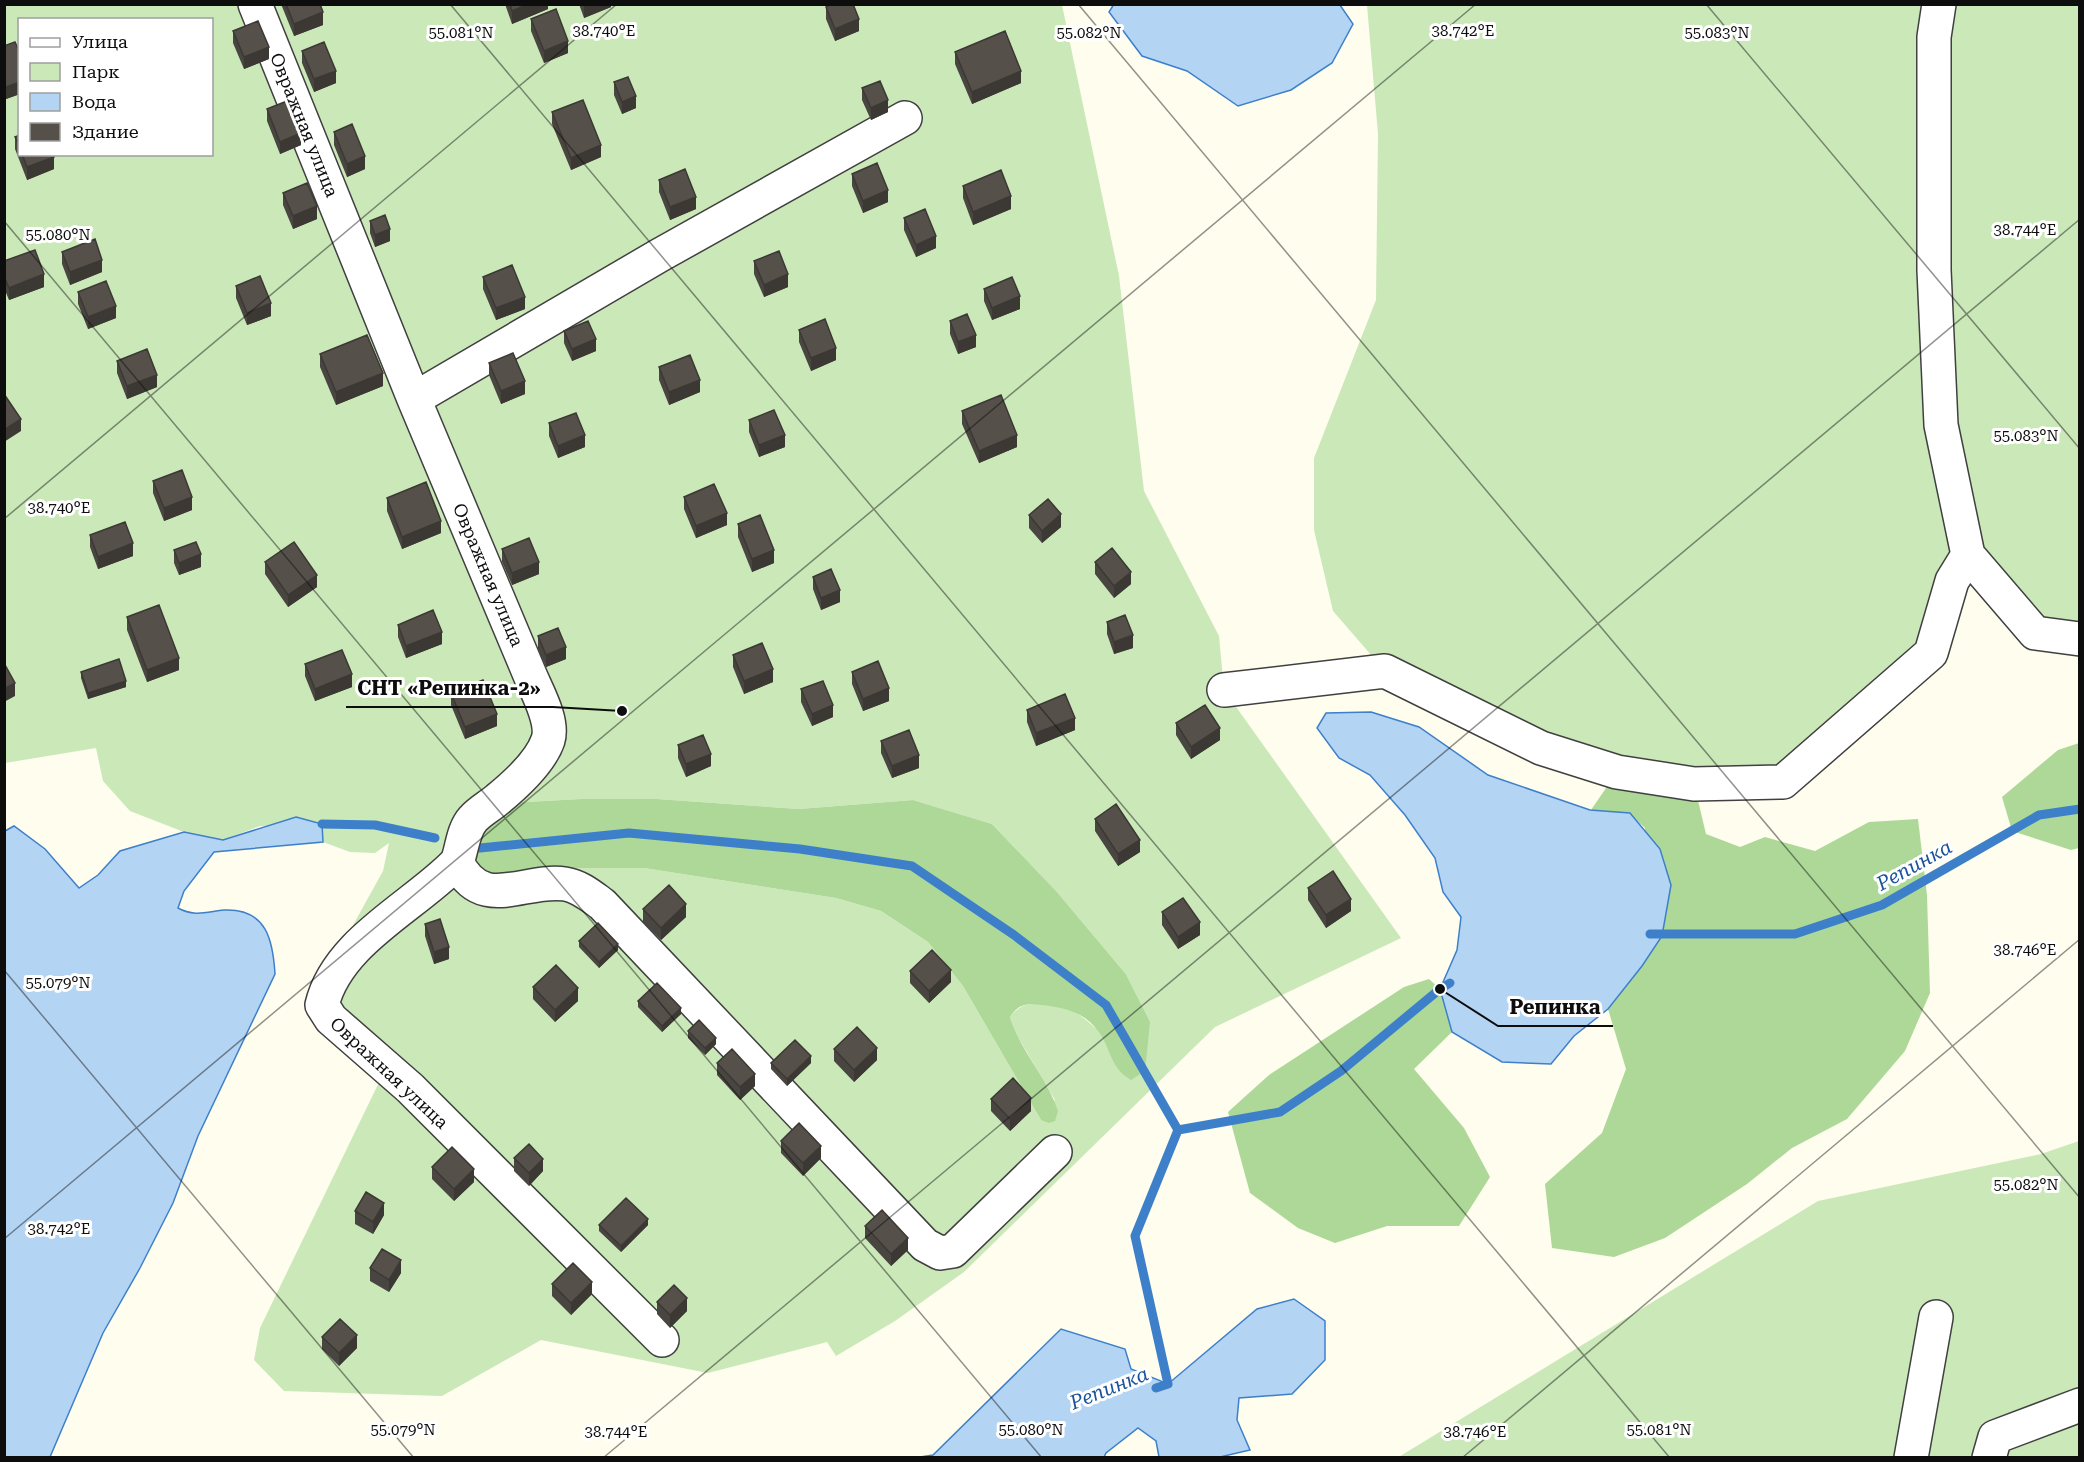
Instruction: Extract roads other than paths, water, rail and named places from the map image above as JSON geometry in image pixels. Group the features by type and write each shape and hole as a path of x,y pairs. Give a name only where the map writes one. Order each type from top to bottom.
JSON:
{"street":[{"name":"Овражная улица","path":"255,4 414,399 547,717 549,739 536,760 500,798 473,819 462,837 457,862 360,944 339,970 324,997 323,1009 331,1019 410,1088 662,1340"},
{"path":"1939,4 1934,37 1934,270 1941,425 1968,555 2035,633 2079,639"},
{"path":"414,399 660,255 906,118"},
{"path":"1224,690 1385,671 1541,748 1617,772 1694,784 1783,782 1931,653 1952,581 1968,555"},
{"path":"457,862 464,877 478,887 495,892 566,884 586,891 602,904 925,1245 940,1253 953,1251 1055,1152"},
{"path":"1911,1458 1936,1317"},
{"path":"1989,1458 1995,1437 2079,1405"}],"water":[{"path":"1114,4 1340,5 1353,24 1332,63 1291,90 1238,106 1187,71 1142,56 1109,12"},
{"path":"1371,712 1419,727 1488,775 1590,810 1630,813 1660,849 1671,885 1662,936 1608,1009 1574,1036 1551,1064 1502,1062 1452,1032 1440,989 1457,950 1461,917 1443,892 1435,858 1405,815 1370,775 1339,758 1317,728 1326,713"},
{"path":"296,817 322,824 323,842 214,852 184,891 178,908 184,911 200,913 238,911 259,921 269,939 275,974 198,1136 173,1203 103,1333 50,1457 5,1457 5,831 14,826 45,849 79,888 98,875 120,851 184,832 223,840"},
{"path":"1294,1299 1325,1321 1325,1360 1292,1394 1239,1398 1237,1420 1250,1450 1220,1457 1159,1457 1156,1441 1138,1428 1104,1457 920,1457 933,1455 1061,1329 1125,1349 1131,1369 1168,1384 1257,1309"}],"waterway":[{"name":"Репинка","path":"1650,934 1795,934 1882,905 2039,815 2080,809"},
{"path":"322,824 375,825 435,838"},
{"path":"480,848 629,833 800,849 912,866 1014,935 1106,1005 1178,1130"},
{"name":"Репинка","path":"1156,1388 1168,1384 1135,1236 1178,1130 1280,1112 1341,1071 1450,983"}],"place":[{"name":"СНТ «Репинка-2»","path":"622,711"},
{"name":"Репинка","path":"1440,989"}]}
